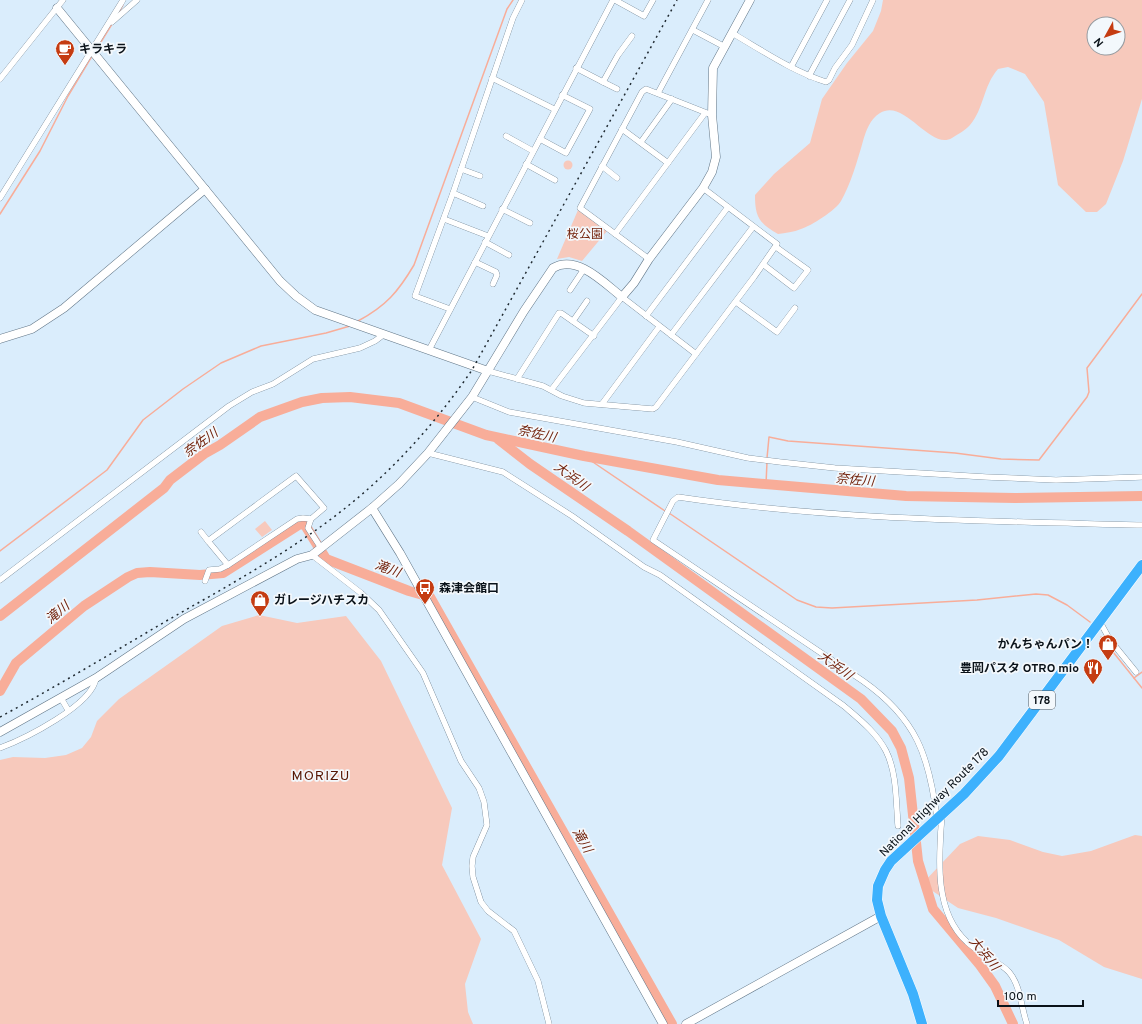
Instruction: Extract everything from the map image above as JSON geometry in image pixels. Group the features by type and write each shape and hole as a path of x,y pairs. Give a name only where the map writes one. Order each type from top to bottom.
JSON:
{"highway":[{"name":"National Highway Route 178","path":"922,1024 913,994 881,916 877,900 878,886 885,870 899,854 973,785 999,756 1141,570"}],"street":[{"path":"0,79 63,0"},
{"path":"0,198 123,0"},
{"path":"108,26 137,0"},
{"path":"450,309 415,296 462,169 513,18 522,0"},
{"path":"429,350 502,208 540,139 554,109 614,0 644,16 653,0"},
{"path":"658,93 708,0"},
{"path":"552,389 594,336 622,297 634,284 649,259 703,188 712,172 716,157 708,114 713,68 750,0"},
{"path":"791,67 827,0"},
{"path":"809,76 850,0"},
{"path":"732,33 791,67 826,82 829,80 852,45 873,0"},
{"path":"57,8 280,281 296,296 315,310 488,372 552,389 562,396 577,401 653,409 736,302 776,247"},
{"path":"693,30 725,47"},
{"path":"603,82 618,55 632,36"},
{"path":"576,68 617,89"},
{"path":"492,78 554,109"},
{"path":"649,259 580,208 642,92 646,89 708,114"},
{"path":"540,139 566,153 590,109 562,94"},
{"path":"641,142 672,99"},
{"path":"615,234 668,163 708,114"},
{"path":"622,129 668,163"},
{"path":"506,136 533,151"},
{"path":"526,164 555,180"},
{"path":"602,166 617,178"},
{"path":"462,169 480,176"},
{"path":"703,188 777,244 776,247 808,270 794,288 764,265"},
{"path":"0,339 32,329 56,314 205,189"},
{"path":"453,193 483,206"},
{"path":"646,316 728,207"},
{"path":"502,208 530,224"},
{"path":"444,219 488,236"},
{"path":"671,335 753,227"},
{"path":"485,242 509,255"},
{"path":"475,262 496,272 498,275 493,284"},
{"path":"0,732 96,678 184,619 297,559 312,555 372,508 399,484 428,453 437,439 472,397 528,305 553,268 560,264 568,263 584,269 696,354"},
{"path":"570,290 584,269"},
{"path":"573,321 587,301"},
{"path":"736,302 777,332 795,308"},
{"path":"517,379 559,313 594,336"},
{"path":"602,404 659,327"},
{"path":"0,580 229,406 252,392 273,384 312,359 360,348 375,341 379,333"},
{"path":"472,397 508,412 677,442 748,458 780,462 835,468 994,478 1063,480 1142,477"},
{"path":"428,453 503,472 572,516 644,567 660,575 844,706 865,725 886,750 895,788 898,826"},
{"path":"208,541 296,476 324,508 311,519 308,528 321,548"},
{"path":"1027,1024 1015,985 1009,972 967,942 958,932 947,914 943,895 940,847 933,786 927,761 917,738 894,706 863,681 653,540 673,501 678,497 750,506 936,520 1142,525"},
{"path":"372,508 400,552 663,1024"},
{"path":"205,581 209,570 220,569 228,565 297,520 303,518 311,519"},
{"path":"200,532 228,565"},
{"path":"312,555 361,593 379,610 423,673 461,761 478,788 484,802 487,825 473,857 472,866 473,877 481,902 498,919 510,926 526,954 542,992 549,1024"},
{"path":"1100,622 1110,640 1136,672"},
{"path":"0,748 38,732 68,710 95,686 96,678"},
{"path":"61,698 68,710"},
{"path":"686,1024 881,916"}],"green space":[{"path":"883,0 1142,0 1142,99 1123,161 1106,204 1097,212 1086,212 1058,185 1044,102 1025,74 1008,67 998,69 989,83 975,119 966,129 952,138 944,140 935,137 899,112 889,110 880,113 874,118 867,129 851,180 838,205 817,221 795,231 778,234 766,226 759,219 757,214 755,195 774,174 810,143 822,99 847,63 873,31 881,11"},
{"path":"566,161 570,161 572,165 570,169 566,169 564,167 564,163"},
{"name":"桜公園","path":"578,210 607,231 582,261 569,257 557,259"},
{"path":"265,521 272,530 262,537 255,529"},
{"path":"259,615 297,623 346,616 381,661 452,808 442,865 481,939 465,984 468,1012 473,1024 0,1024 0,760 13,757 45,758 66,755 82,748 91,737 97,721 119,699 222,626"},
{"path":"1135,835 1142,836 1142,979 1104,967 1059,940 996,918 958,908 922,884 960,844 978,836 1010,840 1043,852 1062,856 1091,851"}],"waterway":[{"path":"358,321 384,304 397,291 414,265 507,9 513,0"},
{"path":"118,14 123,5"},
{"path":"96,50 112,24"},
{"path":"0,214 40,151 68,96 92,56"},
{"path":"767,458 769,437 788,441 955,453 1001,459 1039,460 1087,397 1089,392 1087,368 1142,294"},
{"path":"0,551 107,470 143,420 183,389 221,363 261,346 326,333 350,326"},
{"name":"奈佐川","path":"0,616 164,488 170,480 204,454 220,445 260,417 302,402 322,398 350,397 399,403 486,435 584,456 718,480 906,496 1015,498 1142,496"},
{"name":"大浜川","path":"498,439 530,464 628,531 861,699 892,731 901,748 909,778 918,861 933,909 980,965 995,986 1013,1024"},
{"path":"584,456 665,511"},
{"path":"766,484 767,462"},
{"path":"669,513 797,600 816,607 832,608 977,600 1036,594 1048,595 1067,605 1090,622"},
{"name":"滝川","path":"0,691 16,663 84,606 128,577 137,573 150,572 200,575 223,573 300,524 305,525 326,559 409,591 430,597 672,1024"},
{"path":"1101,637 1142,688"},
{"path":"1134,678 1142,672"}],"railway":[{"path":"0,717 277,556 319,528 358,498 411,447 443,410 472,370 677,0"}],"place":[{"name":"キラキラ","path":"65,66"},
{"name":"森津会館口","path":"425,605"},
{"name":"ガレージハチスカ","path":"260,617"},
{"name":"かんちゃんパン！","path":"1108,661"},
{"name":"豊岡パスタ OTRO mio","path":"1093,685"}],"district":[{"name":"MORIZU","path":"321,775"}]}
